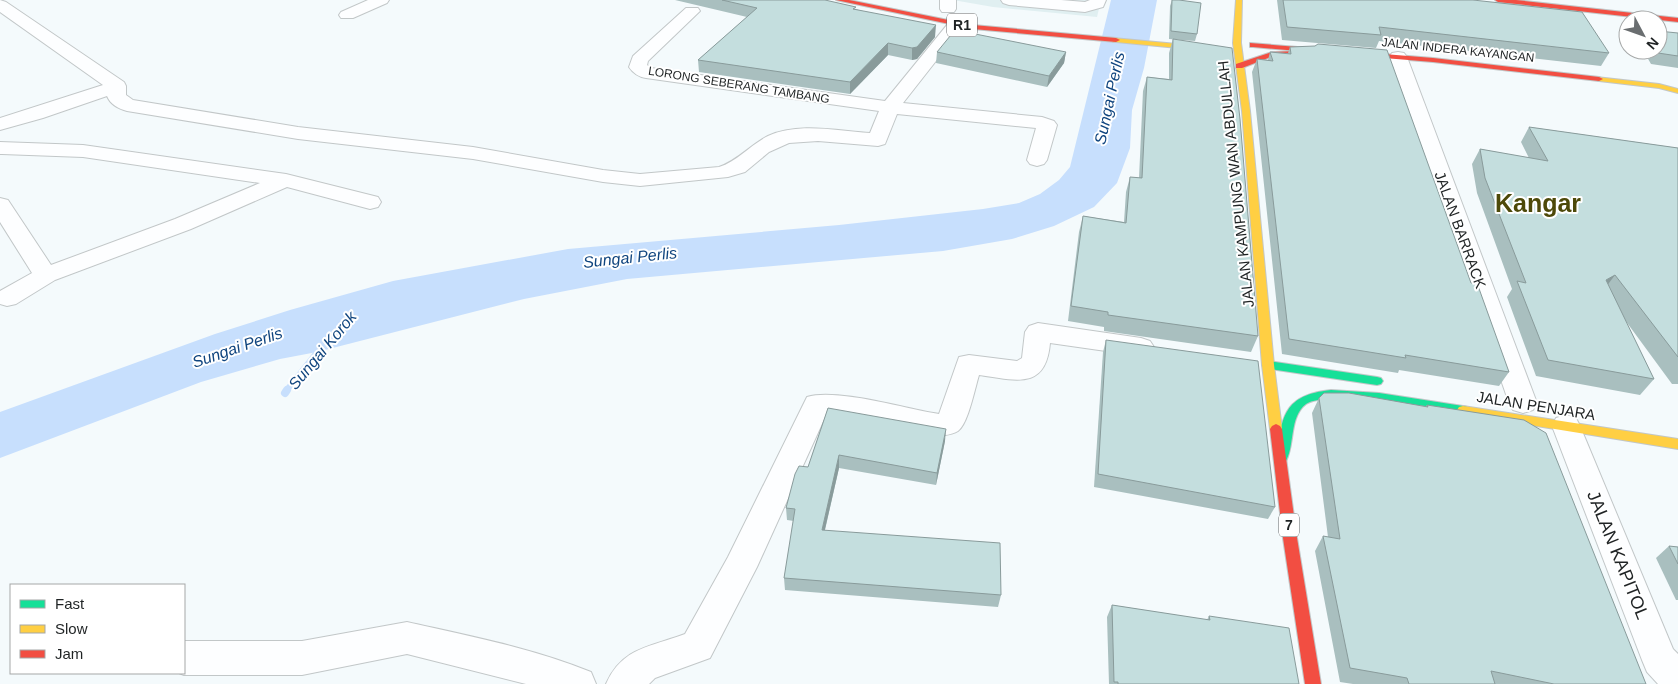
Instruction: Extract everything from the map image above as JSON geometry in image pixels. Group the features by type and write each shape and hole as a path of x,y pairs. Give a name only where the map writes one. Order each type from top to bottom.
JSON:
{"main road":[{"name":"R1","path":"839,0 950,10 1088,32 1169,41 1228,44"},
{"name":"JALAN KAMPUNG WAN ABDULLAH","path":"1239,0 1239,23 1228,44 1239,66 1246,111 1268,365"},
{"path":"1498,0 1678,20"},
{"name":"R1","path":"1065,23 1088,32"},
{"path":"1239,23 1228,44 1248,50 1253,45 1253,32 1277,43 1308,50"},
{"path":"1184,38 1202,36"},
{"name":"R1","path":"1169,41 1184,38 1228,44"},
{"name":"JALAN INDERA KAYANGAN","path":"1253,45 1398,57 1659,86"},
{"path":"1239,66 1266,55 1304,52 1308,50"},
{"path":"1659,86 1678,85"},
{"path":"1659,86 1678,91"},
{"path":"1268,365 1386,382"},
{"name":"7","path":"1268,365 1290,538 1313,684"},
{"name":"JALAN PENJARA","path":"1281,458 1295,408 1306,397 1327,395 1349,395 1678,444"}],"street":[{"path":"347,15 381,0"},
{"path":"1009,0 1065,6 1092,6 1097,4 1098,0"},
{"path":"0,5 117,86"},
{"path":"1065,6 1065,23"},
{"path":"117,86 116,97 127,105 298,133 472,152 603,176 640,180 721,173 738,168 762,148 776,140 789,137 818,134 878,140 890,107 950,10"},
{"name":"LORONG SEBERANG TAMBANG","path":"692,11 640,60 638,67 646,73 890,107"},
{"name":"JALAN BARRACK","path":"1398,57 1523,403"},
{"path":"0,124 36,114 117,86"},
{"path":"890,107 1042,123 1047,125 1038,160"},
{"path":"1,148 83,150 150,162 286,180 370,202"},
{"path":"7,298 46,276 183,224 286,180"},
{"path":"0,205 46,276"},
{"path":"624,684 644,664 697,646 740,567 817,404 872,411 938,425 947,424 969,364 1021,371 1030,366 1035,360 1038,332 1162,350"},
{"path":"1239,361 1268,365"},
{"name":"JALAN KAPITOL","path":"1566,426 1660,660 1678,680"},
{"path":"185,658 302,658 407,638 517,664 578,684"}],"shaded area":[{"path":"953,0 1101,0 1097,17 993,7"}],"water":[{"name":"Sungai Perlis","path":"1111,0 1157,0 1144,68 1132,110 1130,148 1117,183 1094,207 1054,226 1012,239 943,251 627,279 524,299 317,352 280,359 201,382 0,458 0,412 215,334 290,310 393,281 568,249 839,225 983,209 1019,203 1040,194 1059,180 1070,167"}],"building":[{"path":"722,0 825,0 856,7 853,9 936,25 917,47 912,48 888,43 850,82 698,60 757,8"},
{"path":"1172,0 1201,3 1197,34 1171,31"},
{"path":"1283,0 1473,0 1582,12 1609,53 1379,27 1381,35 1287,27"},
{"path":"955,30 1066,52 1049,76 937,52"},
{"path":"1668,32 1678,33 1678,56 1668,54"},
{"path":"1173,39 1232,48 1240,119 1258,336 1108,315 1108,312 1071,306 1083,216 1126,223 1130,177 1142,178 1147,77 1172,80"},
{"path":"1318,44 1387,50 1471,283 1477,283 1509,372 1289,339 1257,59 1273,61 1270,52 1291,54 1290,47 1315,46"},
{"path":"1529,127 1678,148 1678,357 1615,275 1606,280 1654,379 1548,360 1517,281 1526,283 1485,178 1480,149 1548,161"},
{"path":"1106,340 1258,361 1275,507 1098,474"},
{"path":"1324,393 1349,393 1428,407 1427,405 1524,420 1546,433 1646,684 1554,684 1491,671 1495,684 1409,684 1407,678 1350,668 1323,536 1340,539 1319,398"},
{"path":"828,408 946,429 937,473 839,455 822,530 1000,543 1001,595 784,578 795,509 786,508 795,474 799,466 808,467"},
{"path":"1669,546 1678,547 1678,564"},
{"path":"1112,605 1210,620 1209,616 1289,628 1299,684 1118,684 1118,682 1114,682"}],"waterway":[{"name":"Sungai Korok","path":"286,391 322,346"}],"traffic: fast":[{"path":"1268,365 1377,381"},
{"path":"1281,458 1287,428 1293,413 1302,401 1313,396 1353,395 1463,410"}],"traffic: slow":[{"path":"1239,0 1237,43 1246,111 1268,365 1276,429"},
{"path":"1116,40 1209,49"},
{"path":"1599,79 1659,86 1678,91"},
{"path":"1463,410 1678,444"}],"traffic: jam":[{"path":"839,0 973,27 1116,40"},
{"path":"1498,0 1678,20"},
{"path":"1253,45 1433,60 1599,79"},
{"path":"1239,66 1272,54 1304,53 1308,50"},
{"path":"1276,429 1290,538 1313,684"}],"district":[{"name":"Kangar","path":"1538,203"}]}
